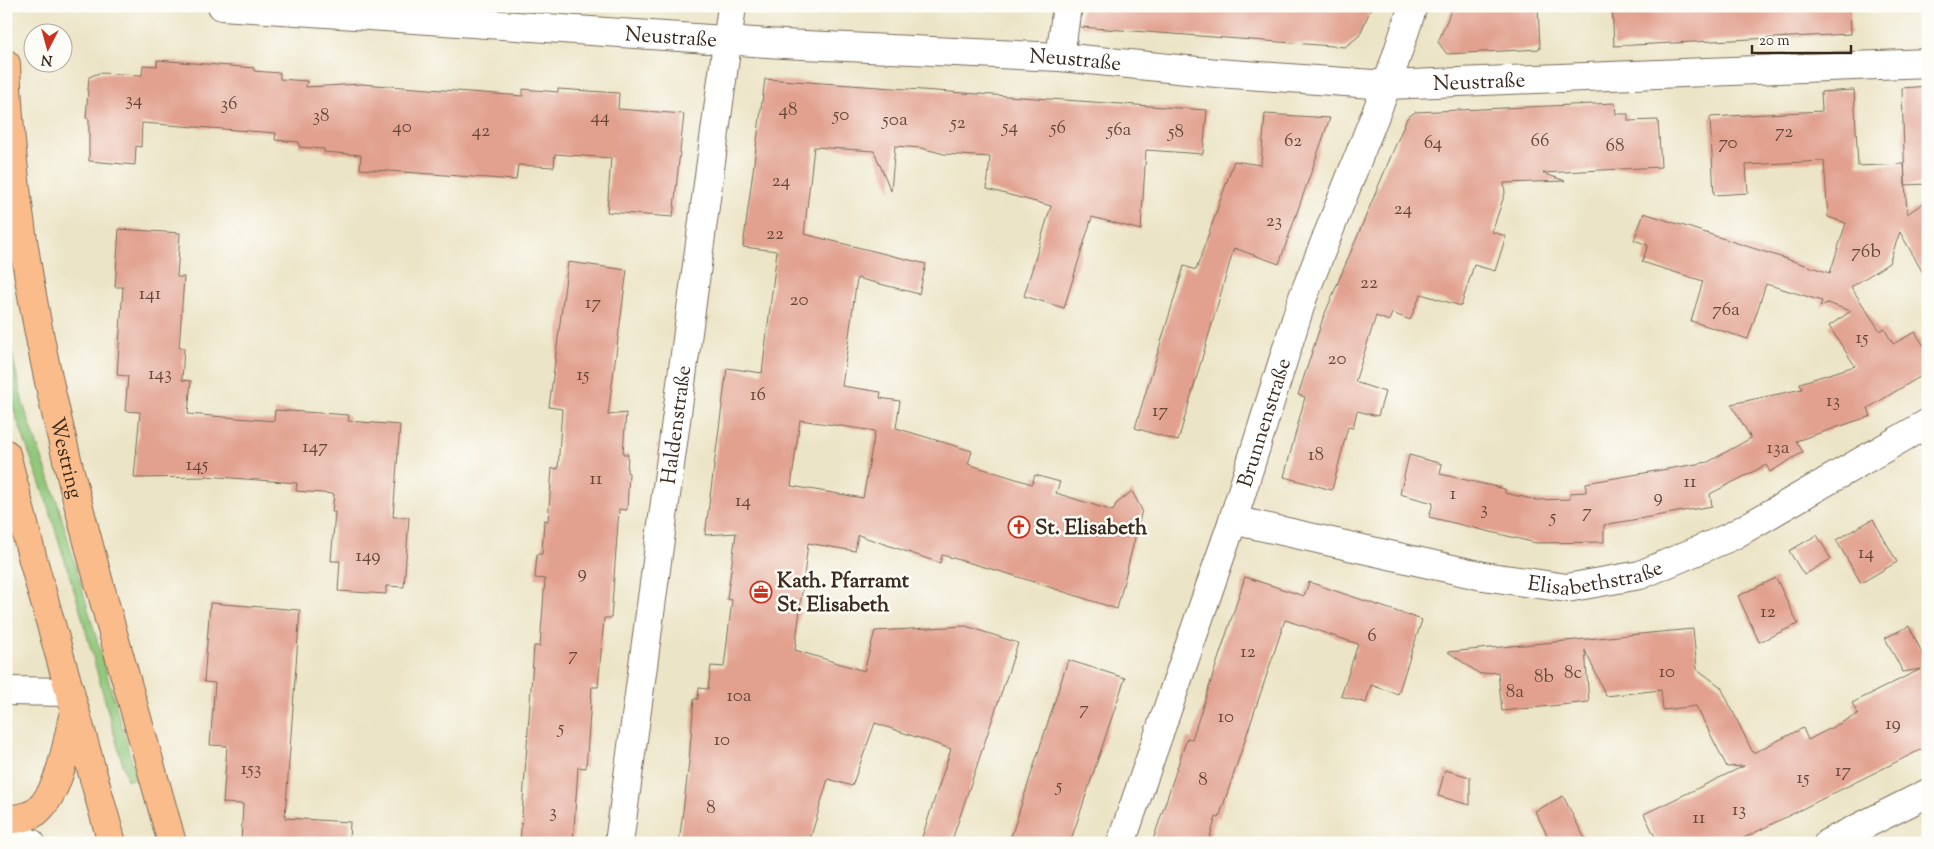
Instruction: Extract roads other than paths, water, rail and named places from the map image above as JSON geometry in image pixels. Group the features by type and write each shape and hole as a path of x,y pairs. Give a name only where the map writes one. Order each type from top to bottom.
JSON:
{"main road":[{"name":"Westring","path":"6,64 22,242 52,400 172,843"},
{"path":"6,455 20,512 112,843"},
{"path":"6,820 22,819 35,812 44,802 55,782 64,757 72,700"}],"street":[{"name":"Neustraße","path":"222,6 283,8 727,40 1060,57 1217,73 1387,84 1928,63"},
{"name":"Haldenstraße","path":"619,843 732,6"},
{"path":"1060,57 1066,6"},
{"name":"Brunnenstraße","path":"1121,843 1233,520 1303,298 1387,84 1414,6"},
{"name":"Elisabethstraße","path":"1233,520 1483,576 1567,588 1640,574 1732,536 1928,423"},
{"path":"6,691 72,700"},
{"path":"1828,843 1928,793"},
{"path":"6,835 31,843"}],"place":[{"name":"St. Elisabeth","path":"1019,527"},
{"name":"Kath. Pfarramt St. Elisabeth","path":"761,592"}]}
